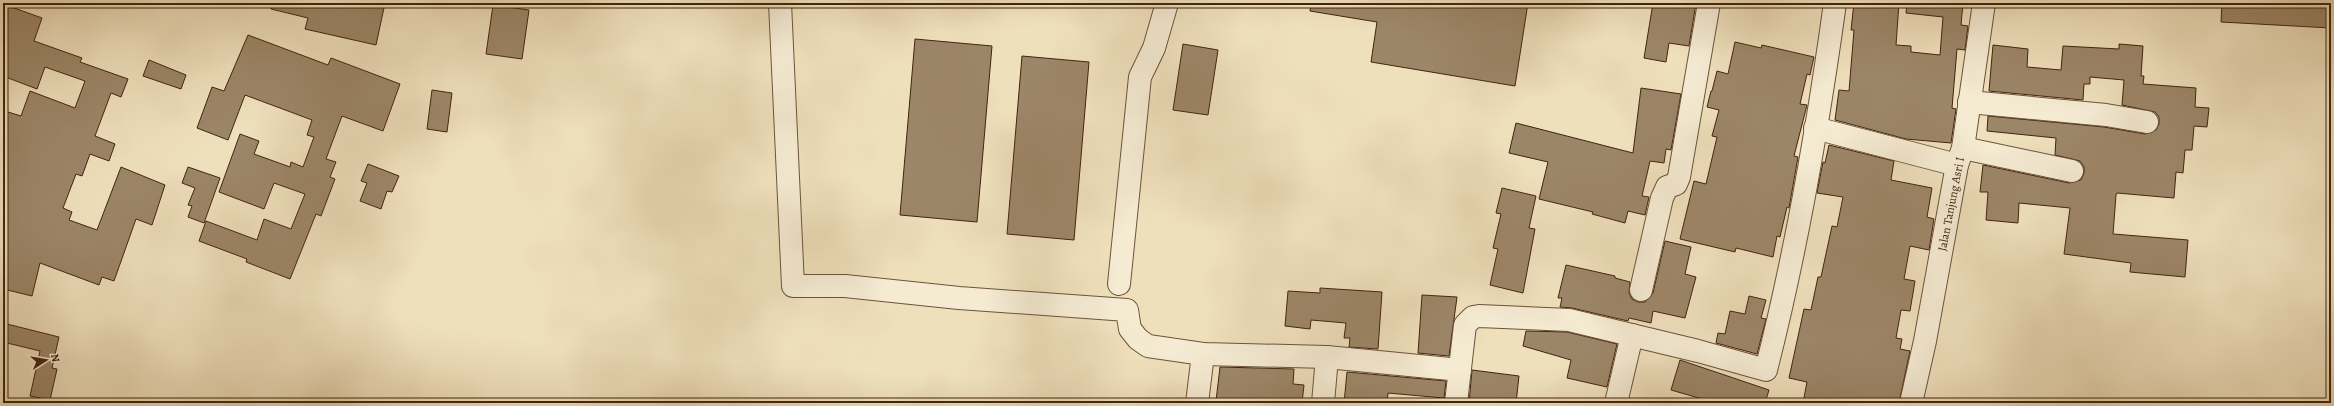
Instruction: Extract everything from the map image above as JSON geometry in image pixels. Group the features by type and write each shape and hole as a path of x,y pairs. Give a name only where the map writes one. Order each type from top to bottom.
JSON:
{"street":[{"path":"780,3 793,286 844,286 959,298 1127,310 1130,329 1138,339 1148,346 1203,354 1327,357 1460,370"},
{"path":"1119,284 1140,77 1154,48 1167,3"},
{"path":"1641,290 1662,198 1667,187 1676,184 1679,177 1709,3"},
{"path":"1456,403 1465,325 1473,317 1479,316 1569,320 1766,370 1789,279 1835,3"},
{"name":"Jalan Tanjung Asri I","path":"1911,403 1925,341 1960,157 1984,3"},
{"path":"1969,102 2106,115 2148,122"},
{"path":"1815,128 1960,157 2072,171"},
{"path":"1616,403 1632,335"},
{"path":"1197,403 1203,354"},
{"path":"1323,403 1327,357"}],"building":[{"path":"271,3 385,3 376,45 305,29 308,18 271,9"},
{"path":"1311,3 1528,3 1515,86 1371,62 1377,22 1310,11"},
{"path":"1653,3 1696,3 1689,46 1669,43 1666,62 1644,58"},
{"path":"1854,3 1899,3 1896,45 1911,46 1911,52 1940,55 1943,17 1906,13 1907,3 1963,3 1961,25 1968,26 1965,50 1957,49 1952,108 1956,109 1951,143 1906,139 1835,120 1839,90 1849,91 1854,30 1851,30"},
{"path":"2222,3 2331,3 2331,28 2221,22"},
{"path":"3,4 42,18 34,41 82,58 80,62 128,79 121,97 111,93 95,136 115,144 109,161 90,154 82,176 76,174 63,208 72,212 69,220 97,230 121,167 165,185 152,225 136,219 114,281 102,277 99,285 40,263 32,296 3,289 3,125 8,112 21,116 30,91 75,108 85,81 45,67 37,89 3,76"},
{"path":"493,5 529,10 522,59 486,54"},
{"path":"248,35 328,65 331,58 400,84 383,131 342,116 326,159 336,162 330,177 335,179 321,216 316,214 290,279 246,262 247,259 199,241 206,221 257,240 264,219 291,229 305,194 274,183 264,209 219,192 240,134 259,141 254,154 290,167 291,162 303,167 314,137 307,135 312,120 245,95 228,140 197,128 212,87 224,91"},
{"path":"915,39 992,46 977,222 900,215"},
{"path":"1735,42 1761,48 1762,45 1814,57 1810,75 1807,74 1800,104 1807,105 1794,156 1798,157 1789,208 1787,207 1780,237 1777,236 1773,257 1736,248 1735,252 1680,239 1694,181 1706,184 1717,137 1712,136 1719,110 1707,107 1717,71 1728,74"},
{"path":"1183,44 1218,50 1208,115 1173,110"},
{"path":"2119,44 2143,46 2141,76 2144,76 2143,84 2196,88 2195,107 2209,108 2207,127 2194,126 2192,150 2185,150 2183,173 2176,172 2174,198 2117,193 2116,195 2113,234 2188,240 2185,277 2130,272 2131,263 2064,254 2070,208 2019,203 2018,223 1986,220 1988,192 1980,192 1983,165 2069,183 2081,180 2084,173 2084,167 2080,161 2055,155 2056,138 1987,131 1988,116 2104,127 2145,134 2156,130 2159,124 2159,117 2155,112 2122,105 2124,80 2090,77 2090,84 2084,84 2083,100 1989,91 1993,45 2028,49 2027,67 2061,70 2063,46 2119,49"},
{"path":"1022,56 1089,62 1074,240 1007,234"},
{"path":"149,60 186,75 181,89 143,76"},
{"path":"1641,88 1681,94 1671,150 1666,149 1664,163 1650,161 1642,196 1649,197 1645,215 1628,211 1625,223 1592,214 1593,212 1539,199 1548,162 1509,153 1516,123 1633,153"},
{"path":"432,90 452,93 447,132 427,129"},
{"path":"1829,145 1894,161 1891,180 1932,188 1927,217 1934,219 1929,250 1910,246 1904,279 1915,281 1910,311 1901,310 1896,338 1902,339 1900,349 1910,351 1899,403 1803,403 1807,382 1789,378 1804,309 1811,310 1818,277 1821,277 1832,226 1837,227 1843,197 1817,193 1823,162 1825,163"},
{"path":"368,164 399,176 392,192 387,191 381,209 360,201 367,183 361,181"},
{"path":"188,167 220,178 204,223 188,217 192,206 188,205 195,188 182,183"},
{"path":"1502,188 1536,196 1529,228 1535,229 1523,293 1490,285 1498,249 1493,248 1501,214 1496,213"},
{"path":"1665,241 1691,247 1685,274 1696,277 1685,318 1653,311 1651,323 1629,318 1628,321 1572,308 1560,307 1562,298 1558,298 1566,265 1615,276 1615,278 1630,282 1629,293 1632,299 1638,302 1645,302 1653,293"},
{"path":"1320,288 1382,292 1378,349 1349,347 1350,338 1344,338 1346,323 1311,320 1310,329 1285,326 1288,291 1320,293"},
{"path":"1422,295 1457,297 1449,356 1418,353"},
{"path":"1749,296 1766,300 1761,318 1766,319 1757,354 1716,343 1718,333 1725,334 1730,311 1745,314"},
{"path":"3,323 59,337 52,368 57,369 50,400 30,396 40,351 3,342"},
{"path":"1526,331 1567,332 1617,344 1607,387 1567,378 1571,360 1523,346"},
{"path":"1680,360 1769,390 1765,403 1716,403 1671,390"},
{"path":"1220,367 1294,369 1293,384 1304,385 1302,403 1216,401"},
{"path":"1472,370 1519,376 1516,403 1469,403"},
{"path":"1347,372 1446,381 1444,398 1388,393 1387,403 1344,403"}]}
